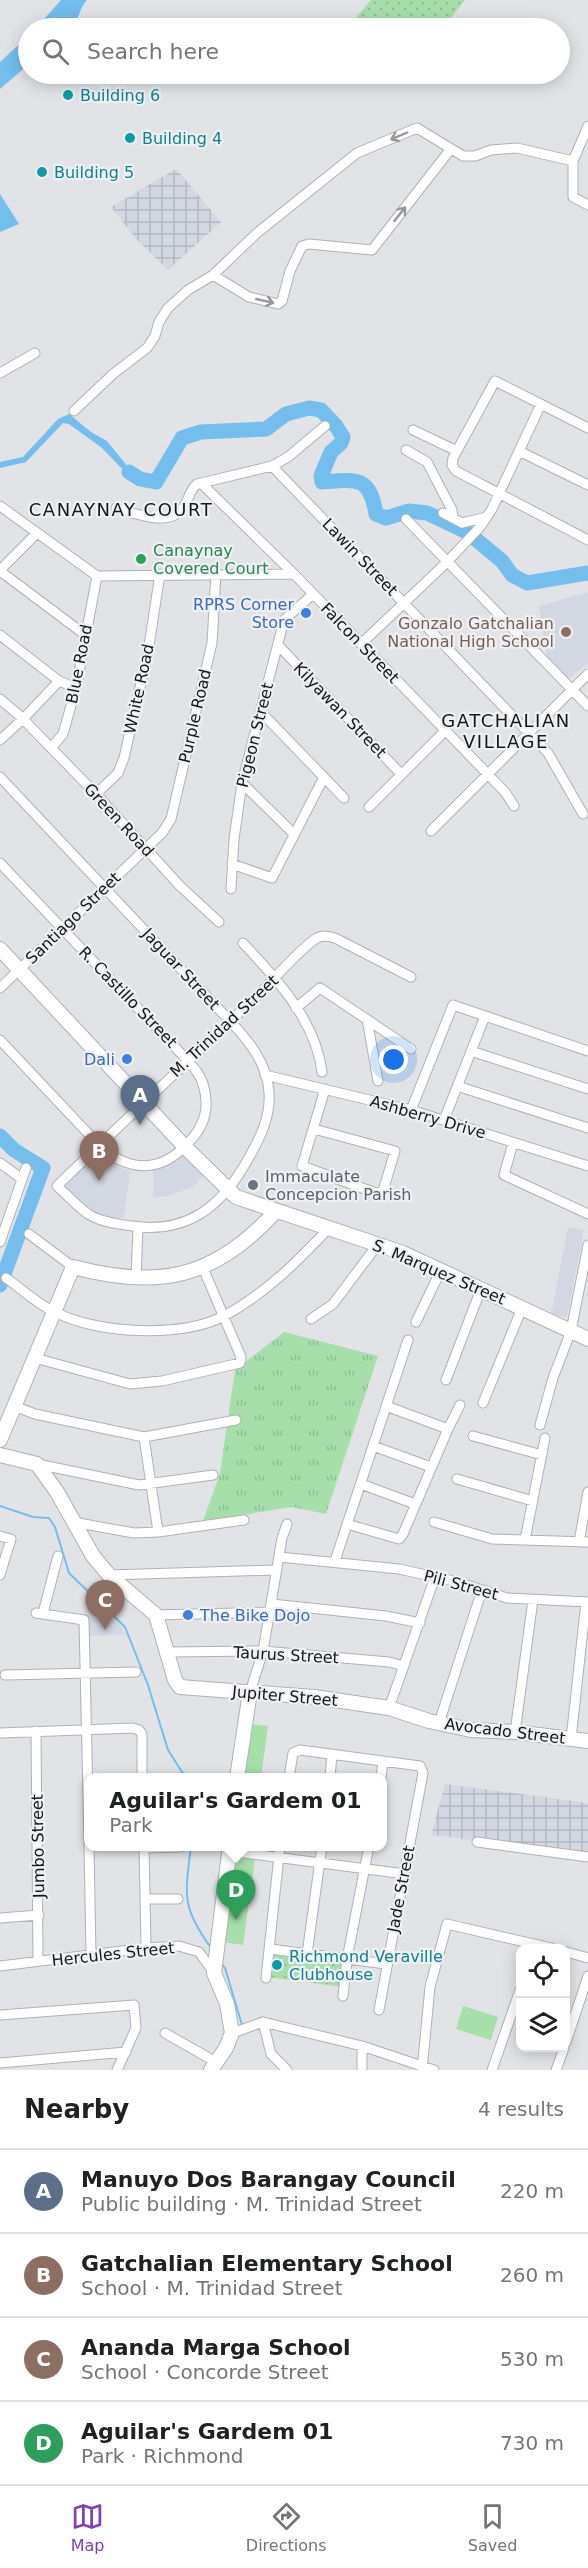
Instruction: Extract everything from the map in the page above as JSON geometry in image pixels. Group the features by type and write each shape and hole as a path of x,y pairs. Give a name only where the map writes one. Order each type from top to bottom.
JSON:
{"street":[{"path":"588,126 573,161 573,197 588,205"},
{"path":"74,411 114,374 147,348 168,308 188,290 213,275 257,233 357,153 417,128 450,150 469,157 491,150 518,148 573,161"},
{"path":"213,275 249,297 278,304 282,301 290,271 302,246 309,244 372,250 450,150"},
{"path":"0,373 35,353"},
{"path":"588,428 495,381 452,461 454,468 588,540"},
{"path":"361,644 447,562 480,527 499,493 541,404"},
{"path":"116,508 159,518 169,518 182,509 193,487 201,483 272,466 288,458 325,426"},
{"path":"412,430 457,451"},
{"path":"406,450 427,462 452,510 453,518"},
{"path":"519,451 588,485"},
{"name":"Lawin Street","path":"272,466 529,733 556,764 584,814"},
{"name":"Falcon Street","path":"201,483 294,574 505,792 514,806"},
{"path":"0,506 97,576 294,574"},
{"path":"443,513 462,523 487,517"},
{"path":"406,519 588,706"},
{"path":"36,534 0,570 84,633"},
{"name":"White Road","path":"96,794 118,773 124,758 152,633 160,574"},
{"name":"Purple Road","path":"146,848 162,833 171,819 212,643 216,574"},
{"name":"Blue Road","path":"51,748 63,734 76,688 84,633 97,576"},
{"name":"Pigeon Street","path":"231,889 242,783 284,620 313,594"},
{"path":"0,635 59,681 76,688"},
{"name":"Kilyawan Street","path":"278,645 401,774"},
{"path":"431,831 588,674"},
{"path":"0,740 59,681"},
{"name":"Green Road","path":"0,699 22,718 96,794 180,886 219,922"},
{"path":"261,712 344,798"},
{"path":"369,807 445,731"},
{"name":"Jaguar Street","path":"0,777 231,1021 254,1049 269,1091 265,1125 259,1140 229,1192"},
{"path":"232,864 272,878 293,833 324,777"},
{"path":"242,783 293,833"},
{"name":"Santiago Street","path":"0,988 146,848"},
{"name":"R. Castillo Street","path":"0,863 188,1060 199,1075 206,1097 203,1124 185,1147"},
{"name":"M. Trinidad Street","path":"138,1227 113,1223 89,1214 57,1186 311,943 325,936 334,938 411,977"},
{"path":"243,943 276,978 296,1008 313,1038 322,1072"},
{"name":"S. Marquez Street","path":"0,949 185,1147 236,1197 403,1253 588,1339"},
{"path":"296,1008 320,988 411,1049"},
{"path":"411,1110 453,1005 588,1051"},
{"path":"444,1120 485,1016"},
{"path":"367,1019 378,1081"},
{"path":"0,1040 99,1145 120,1160 149,1166 169,1160 185,1147"},
{"path":"471,1052 588,1089"},
{"name":"Ashberry Drive","path":"265,1075 411,1110 588,1166"},
{"path":"457,1086 588,1128"},
{"path":"314,1129 394,1151 383,1191 376,1193 302,1166 325,1089"},
{"path":"513,1143 504,1175 588,1214"},
{"path":"0,1163 22,1179"},
{"path":"0,1242 26,1168"},
{"path":"136,1279 138,1227 166,1226 188,1221 229,1192"},
{"path":"0,1209 10,1212"},
{"path":"29,1234 73,1267 100,1274 136,1279 171,1276 204,1268 237,1248 260,1229 276,1211"},
{"path":"6,1278 55,1312 86,1323 121,1331 158,1330 200,1324 222,1317 281,1276 329,1228"},
{"path":"311,1319 333,1304 378,1244"},
{"path":"540,1425 553,1378 571,1331 588,1245"},
{"path":"0,1440 73,1267"},
{"path":"35,1358 130,1384 162,1381 240,1363 241,1357 222,1317 204,1268"},
{"path":"416,1322 441,1270"},
{"path":"446,1380 481,1289"},
{"path":"483,1403 522,1308"},
{"path":"335,1561 408,1340"},
{"path":"348,1524 399,1539 460,1405"},
{"path":"14,1406 35,1414 144,1437 236,1420"},
{"path":"386,1406 448,1429"},
{"path":"144,1437 158,1532"},
{"path":"473,1437 542,1455"},
{"path":"525,1540 545,1438"},
{"path":"373,1446 431,1467"},
{"path":"0,1455 139,1485 213,1475"},
{"path":"37,1464 57,1492 93,1556 109,1575 156,1615 168,1652"},
{"path":"457,1479 533,1501"},
{"path":"361,1485 415,1504"},
{"path":"434,1522 492,1539 584,1542 588,1492"},
{"path":"73,1522 134,1533 158,1532 244,1520"},
{"path":"238,1773 250,1692 263,1651 272,1608 276,1570 287,1524"},
{"path":"0,1536 10,1539 0,1575"},
{"path":"58,1556 40,1613 84,1620 88,1773"},
{"name":"Pili Street","path":"279,1557 399,1569 507,1598 587,1602"},
{"path":"109,1575 276,1570"},
{"path":"389,1708 435,1577"},
{"path":"439,1723 482,1590"},
{"path":"515,1732 532,1600"},
{"path":"571,1739 587,1602"},
{"path":"156,1615 272,1608 386,1616 420,1623"},
{"name":"Taurus Street","path":"168,1652 263,1651 389,1662 404,1666"},
{"name":"Jupiter Street","path":"168,1652 175,1680 180,1687 314,1697 389,1708"},
{"path":"5,1675 136,1672"},
{"name":"Avocado Street","path":"389,1708 471,1730 515,1732 588,1741"},
{"path":"0,1732 133,1728 142,1734 142,1773"},
{"name":"Jumbo Street","path":"36,1731 38,1961"},
{"path":"290,1773 295,1750 383,1762 382,1773"},
{"path":"330,1773 332,1754"},
{"name":"Jade Street","path":"379,2010 423,1773 420,1766 383,1762"},
{"path":"477,1842 588,1857"},
{"path":"89,1851 91,1955"},
{"path":"144,1851 146,1948"},
{"path":"165,2033 214,2066 226,2048 232,2033 216,1963 229,1851"},
{"path":"242,1851 405,1874"},
{"path":"266,1978 280,1851"},
{"path":"307,1954 321,1851"},
{"path":"343,1996 347,1959 368,1851"},
{"path":"145,1899 178,1899"},
{"path":"0,1915 39,1915"},
{"path":"422,2068 430,1986 447,1924 524,1944"},
{"name":"Hercules Street","path":"0,1966 146,1948 190,1947 216,1963"},
{"path":"270,1949 386,1964"},
{"path":"570,1953 588,1958"},
{"path":"570,2030 588,1976"},
{"path":"492,2070 517,1998"},
{"path":"0,2014 134,2006 136,2028 117,2070"},
{"path":"238,2031 263,2022 362,2046 422,2068 434,2070"},
{"path":"263,2022 271,2054 287,2070"},
{"path":"362,2046 362,2070"},
{"path":"0,2063 126,2052"},
{"path":"556,2070 563,2052"}],"shaded area":[{"path":"176,169 221,222 168,270 136,239 111,207"},
{"name":"Gonzalo Gatchalian National High School","path":"588,592 588,663 569,679 547,658 539,606"},
{"path":"97,1150 113,1164 130,1172 124,1217 106,1219 91,1213 63,1189"},
{"path":"185,1152 204,1175 193,1187 168,1196 153,1197 153,1170 170,1163"},
{"path":"568,1227 584,1230 567,1317 551,1315"},
{"path":"87,1619 113,1619 122,1626 124,1634 88,1636"},
{"path":"445,1784 588,1803 588,1854 431,1835"}],"green space":[{"path":"371,0 465,0 451,18 356,18"},
{"path":"284,1332 378,1356 326,1514 292,1507 203,1521 220,1473 235,1370"},
{"path":"249,1724 268,1726 262,1773 242,1773"},
{"path":"232,1854 255,1858 243,1945 223,1942"},
{"path":"271,1952 346,1960 342,1987 268,1977"},
{"path":"292,1956 330,1961 327,1981 290,1975"},
{"path":"463,2006 498,2017 491,2040 456,2029"}],"water":[{"path":"61,0 87,0 77,18 45,18"},
{"path":"18,45 18,74 0,89 0,62"},
{"path":"0,194 19,224 0,232"},
{"path":"69,414 91,432 107,441 132,472 147,480 146,483 128,475 102,448 69,424 63,423 26,462 0,468 0,462 23,457 58,419"}],"waterway":[{"path":"129,472 140,479 156,482 182,438 201,432 266,429 286,414 309,408 321,410 343,437 341,443 331,452 321,476 322,482 344,480 366,486 376,514 386,518 409,511 427,513 467,532 502,561 512,575 527,583 588,573"},
{"path":"0,1136 14,1150 43,1168 0,1285"},
{"path":"0,1506 33,1517 49,1518 55,1527 69,1573 125,1627 148,1685 168,1750 183,1773"},
{"path":"190,1851 187,1900 194,1921 211,1948"},
{"path":"221,1963 225,1968 242,2025"}],"place":[{"name":"Building 6","path":"68,95"},
{"name":"Building 4","path":"130,138"},
{"name":"Building 5","path":"42,172"},
{"name":"Canaynay Covered Court","path":"141,559"},
{"name":"RPRS Corner Store","path":"306,613"},
{"name":"Gonzalo Gatchalian National High School","path":"566,632"},
{"name":"Dali","path":"127,1059"},
{"name":"Manuyo Dos Barangay Council","path":"140,1125"},
{"name":"Gatchalian Elementary School","path":"99,1181"},
{"name":"Immaculate Concepcion Parish","path":"253,1185"},
{"name":"The Bike Dojo","path":"188,1615"},
{"name":"Ananda Marga School","path":"105,1630"},
{"name":"Aguilar's Gardem 01","path":"236,1920"},
{"name":"Richmond Veraville Clubhouse","path":"277,1965"}],"district":[{"name":"CANAYNAY COURT","path":"121,509"},
{"name":"GATCHALIAN VILLAGE","path":"506,730"}]}
